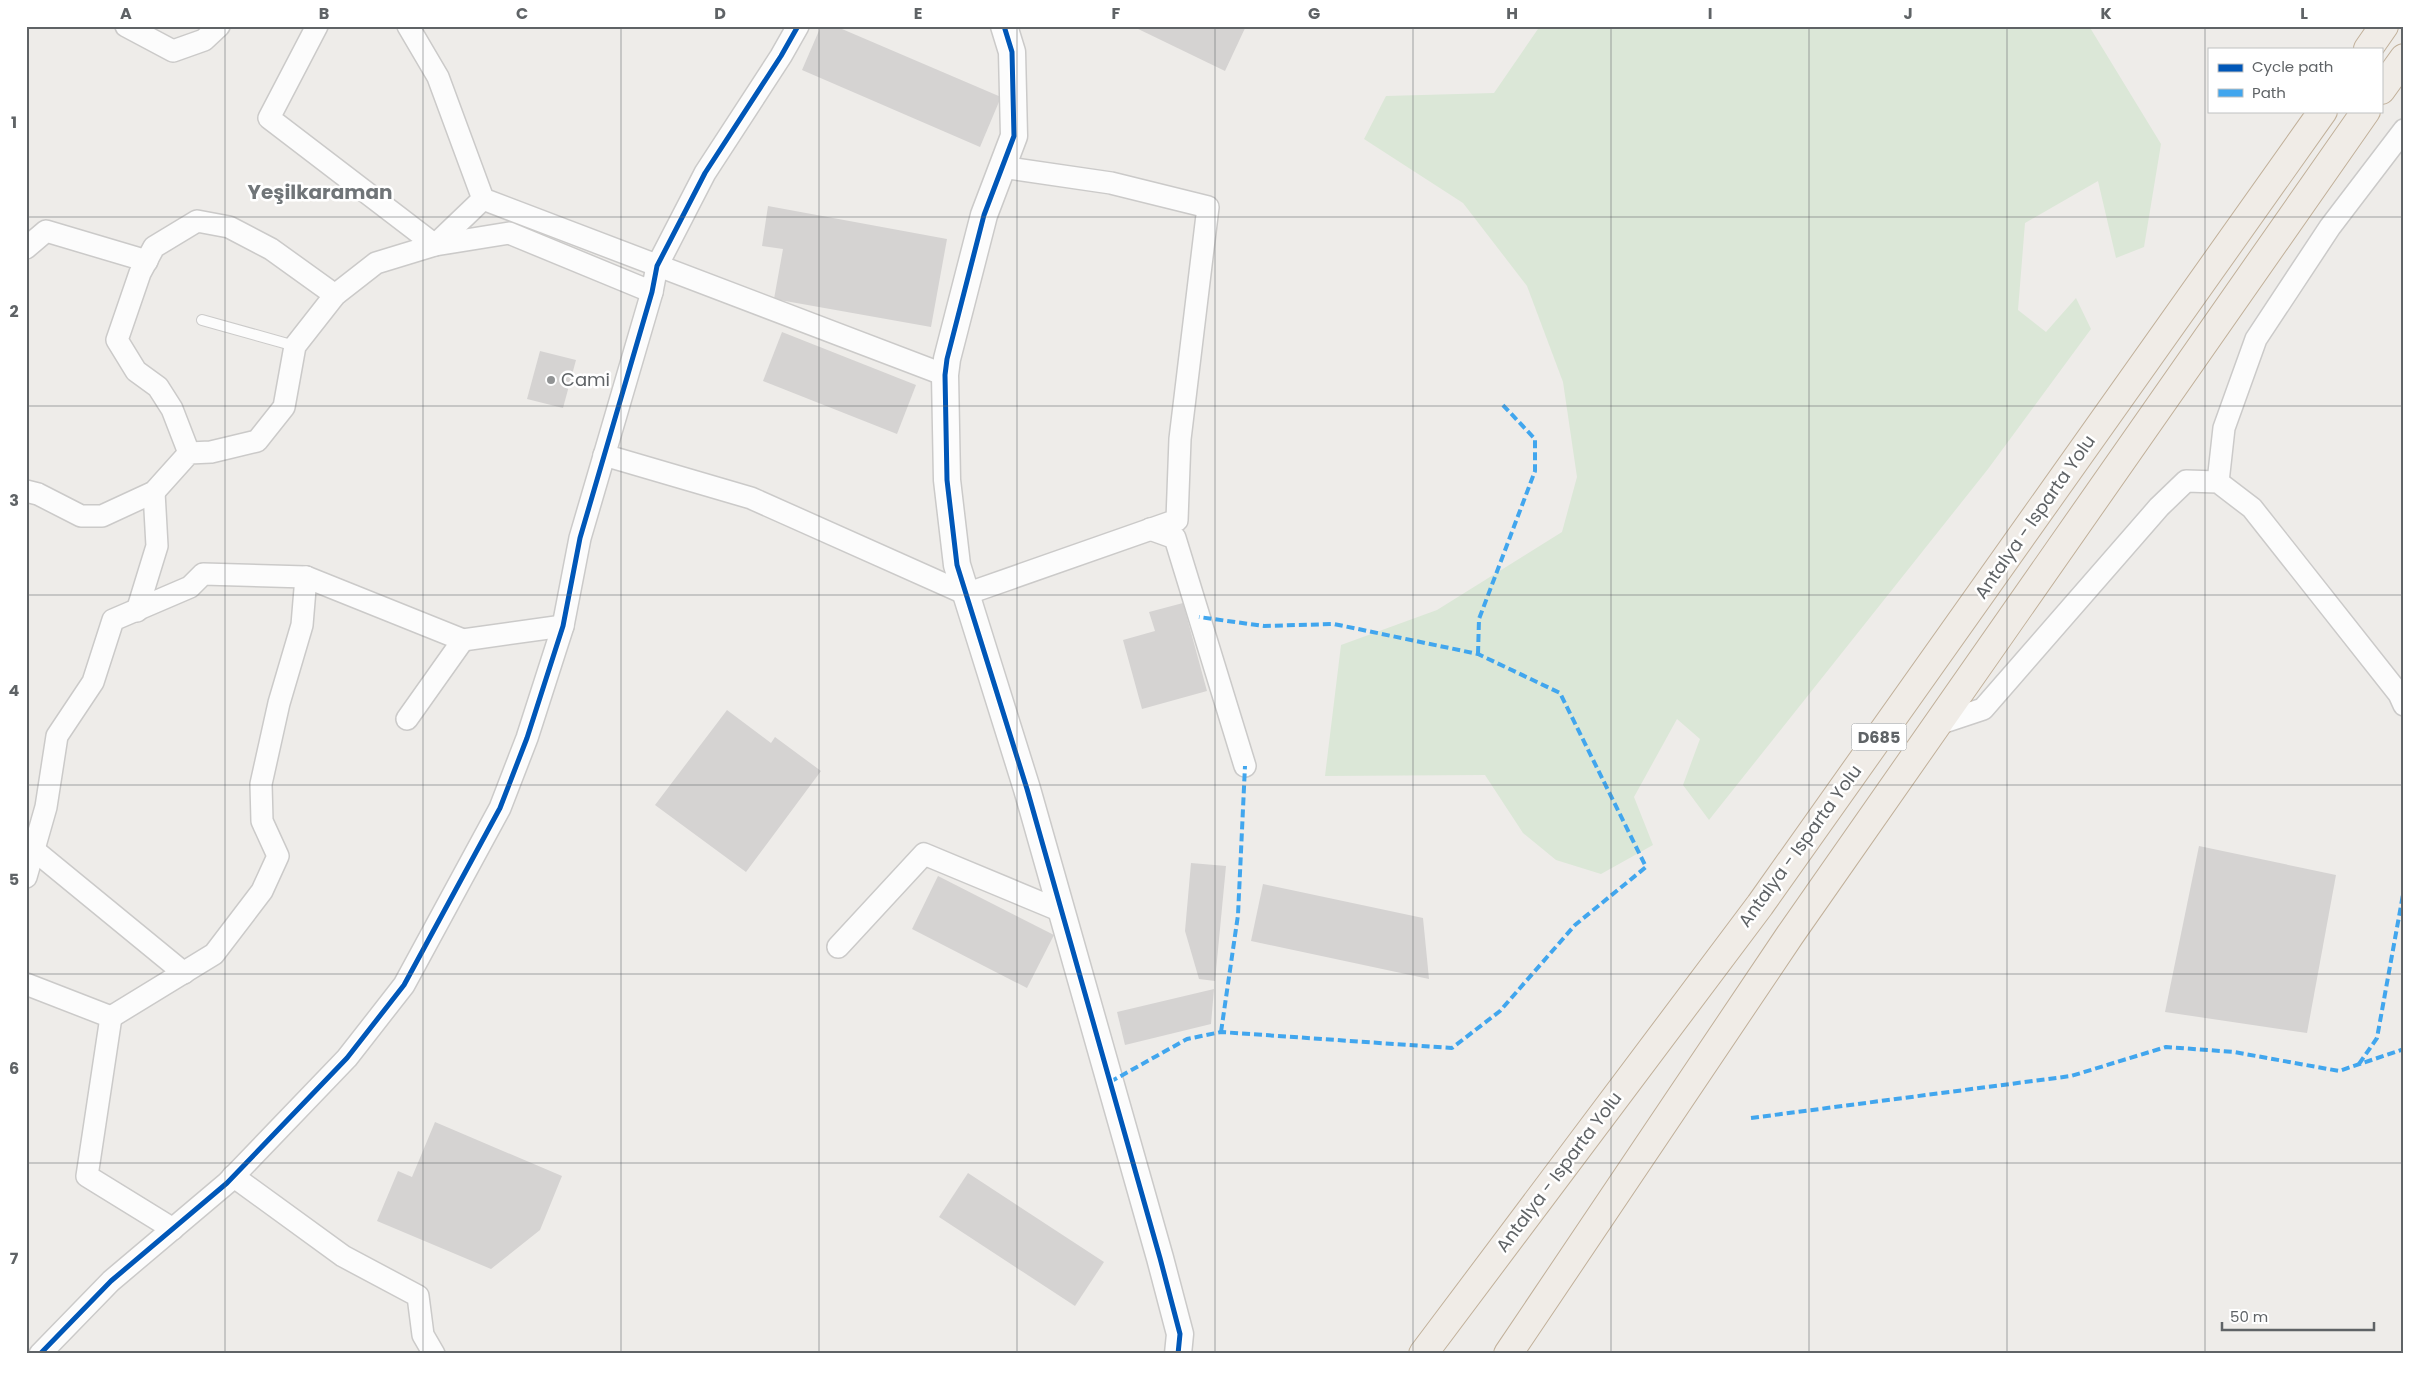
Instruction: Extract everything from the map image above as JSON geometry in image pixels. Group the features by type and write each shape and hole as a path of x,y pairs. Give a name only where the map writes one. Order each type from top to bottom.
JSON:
{"highway":[{"path":"2369,48 2384,26"},
{"path":"2382,89 2404,58"},
{"name":"Antalya - Isparta Yolu","path":"1423,1354 1760,904 2322,112"},
{"name":"D685","path":"1508,1354 1790,935 2365,112"}],"street":[{"path":"126,26 173,51 204,40 218,26"},
{"path":"317,26 270,118 435,245"},
{"path":"408,26 438,77 483,199 945,375"},
{"path":"40,1354 111,1281 233,1176 347,1058 404,985 500,808 527,738 563,626 580,538 652,292 657,266 705,173 781,56 798,26"},
{"path":"1004,26 1012,52 1015,94 1014,136 984,215 947,359 945,375 947,480 957,565 1026,789 1180,1334 1178,1354"},
{"path":"2218,482 2224,428 2256,339 2330,227 2404,130"},
{"path":"604,455 751,498 966,594 1177,520 1180,439 1208,207 1112,183 1002,167"},
{"path":"435,245 483,199"},
{"path":"189,453 172,409 163,394 158,387 136,371 117,340 140,273 154,247 197,221 229,227 271,249 335,295"},
{"path":"26,248 46,231 147,260"},
{"path":"26,491 38,494 81,516 102,516 154,492 189,453 211,452 257,441 284,407 295,346 335,295 376,262 435,245 509,233 652,292"},
{"path":"1938,724 1983,709 2159,507 2186,481 2218,482 2252,508 2398,694 2404,705"},
{"path":"137,611 157,546 154,492"},
{"path":"1150,529 1175,538 1245,766"},
{"path":"26,877 46,807 57,736 93,682 113,620 190,587 203,574 306,577 464,640 563,626"},
{"path":"173,1229 87,1176 111,1018 214,954 262,892 278,856 262,821 261,784 279,703 302,625 306,577"},
{"path":"408,719 464,640"},
{"path":"34,850 184,973"},
{"path":"838,947 924,854 1061,911"},
{"path":"26,984 111,1018"},
{"path":"233,1176 343,1256 418,1296 423,1335 434,1354"}],"lane":[{"path":"202,320 295,346"}],"green space":[{"path":"1540,26 2089,26 2161,144 2144,247 2116,258 2098,181 2025,223 2018,310 2046,332 2076,298 2091,329 1988,469 1709,820 1683,785 1700,739 1677,719 1634,797 1653,845 1601,874 1556,860 1523,833 1485,775 1325,776 1341,645 1437,610 1562,532 1577,477 1563,382 1527,286 1463,203 1364,139 1386,96 1494,93"}],"building":[{"path":"821,26 835,26 1001,97 980,147 802,70"},
{"path":"1132,26 1246,26 1225,71"},
{"path":"768,206 947,239 931,327 774,299 783,249 762,246"},
{"path":"782,332 916,385 897,434 763,381"},
{"name":"Cami","path":"540,351 576,360 563,408 527,399"},
{"path":"1183,603 1207,691 1142,709 1123,640 1155,631 1149,612"},
{"path":"727,710 771,743 775,737 821,771 746,872 655,805"},
{"path":"2199,846 2336,875 2307,1033 2165,1012"},
{"path":"1191,863 1226,866 1215,981 1199,979 1185,931"},
{"path":"938,876 1054,935 1027,988 912,929"},
{"path":"1263,884 1423,918 1429,979 1251,941"},
{"path":"1214,989 1211,1024 1125,1045 1117,1012"},
{"path":"435,1122 562,1176 540,1230 491,1269 377,1221 398,1171 412,1177"},
{"path":"968,1173 1104,1262 1075,1306 939,1217"}],"marked path":[{"path":"1478,654 1479,619 1535,471 1535,439 1501,403"},
{"path":"1110,1082 1187,1039 1221,1032 1452,1048 1500,1011 1575,925 1646,867 1560,693 1478,654 1334,624 1264,626 1199,617"},
{"path":"1221,1032 1238,915 1245,766"},
{"path":"2359,1064 2377,1038 2404,889"},
{"path":"1751,1118 2071,1076 2166,1047 2234,1052 2339,1071 2404,1049"}],"cycle path":[{"path":"40,1354 111,1281 227,1183 347,1058 404,985 500,808 527,738 563,626 580,538 652,292 657,266 705,173 781,56 798,26"},
{"path":"1004,26 1012,52 1014,136 984,215 947,359 945,375 947,480 957,565 1027,789 1160,1258 1180,1334 1178,1354"}],"place":[{"name":"Cami","path":"551,380"}],"district":[{"name":"Yeşilkaraman","path":"320,192"}]}
